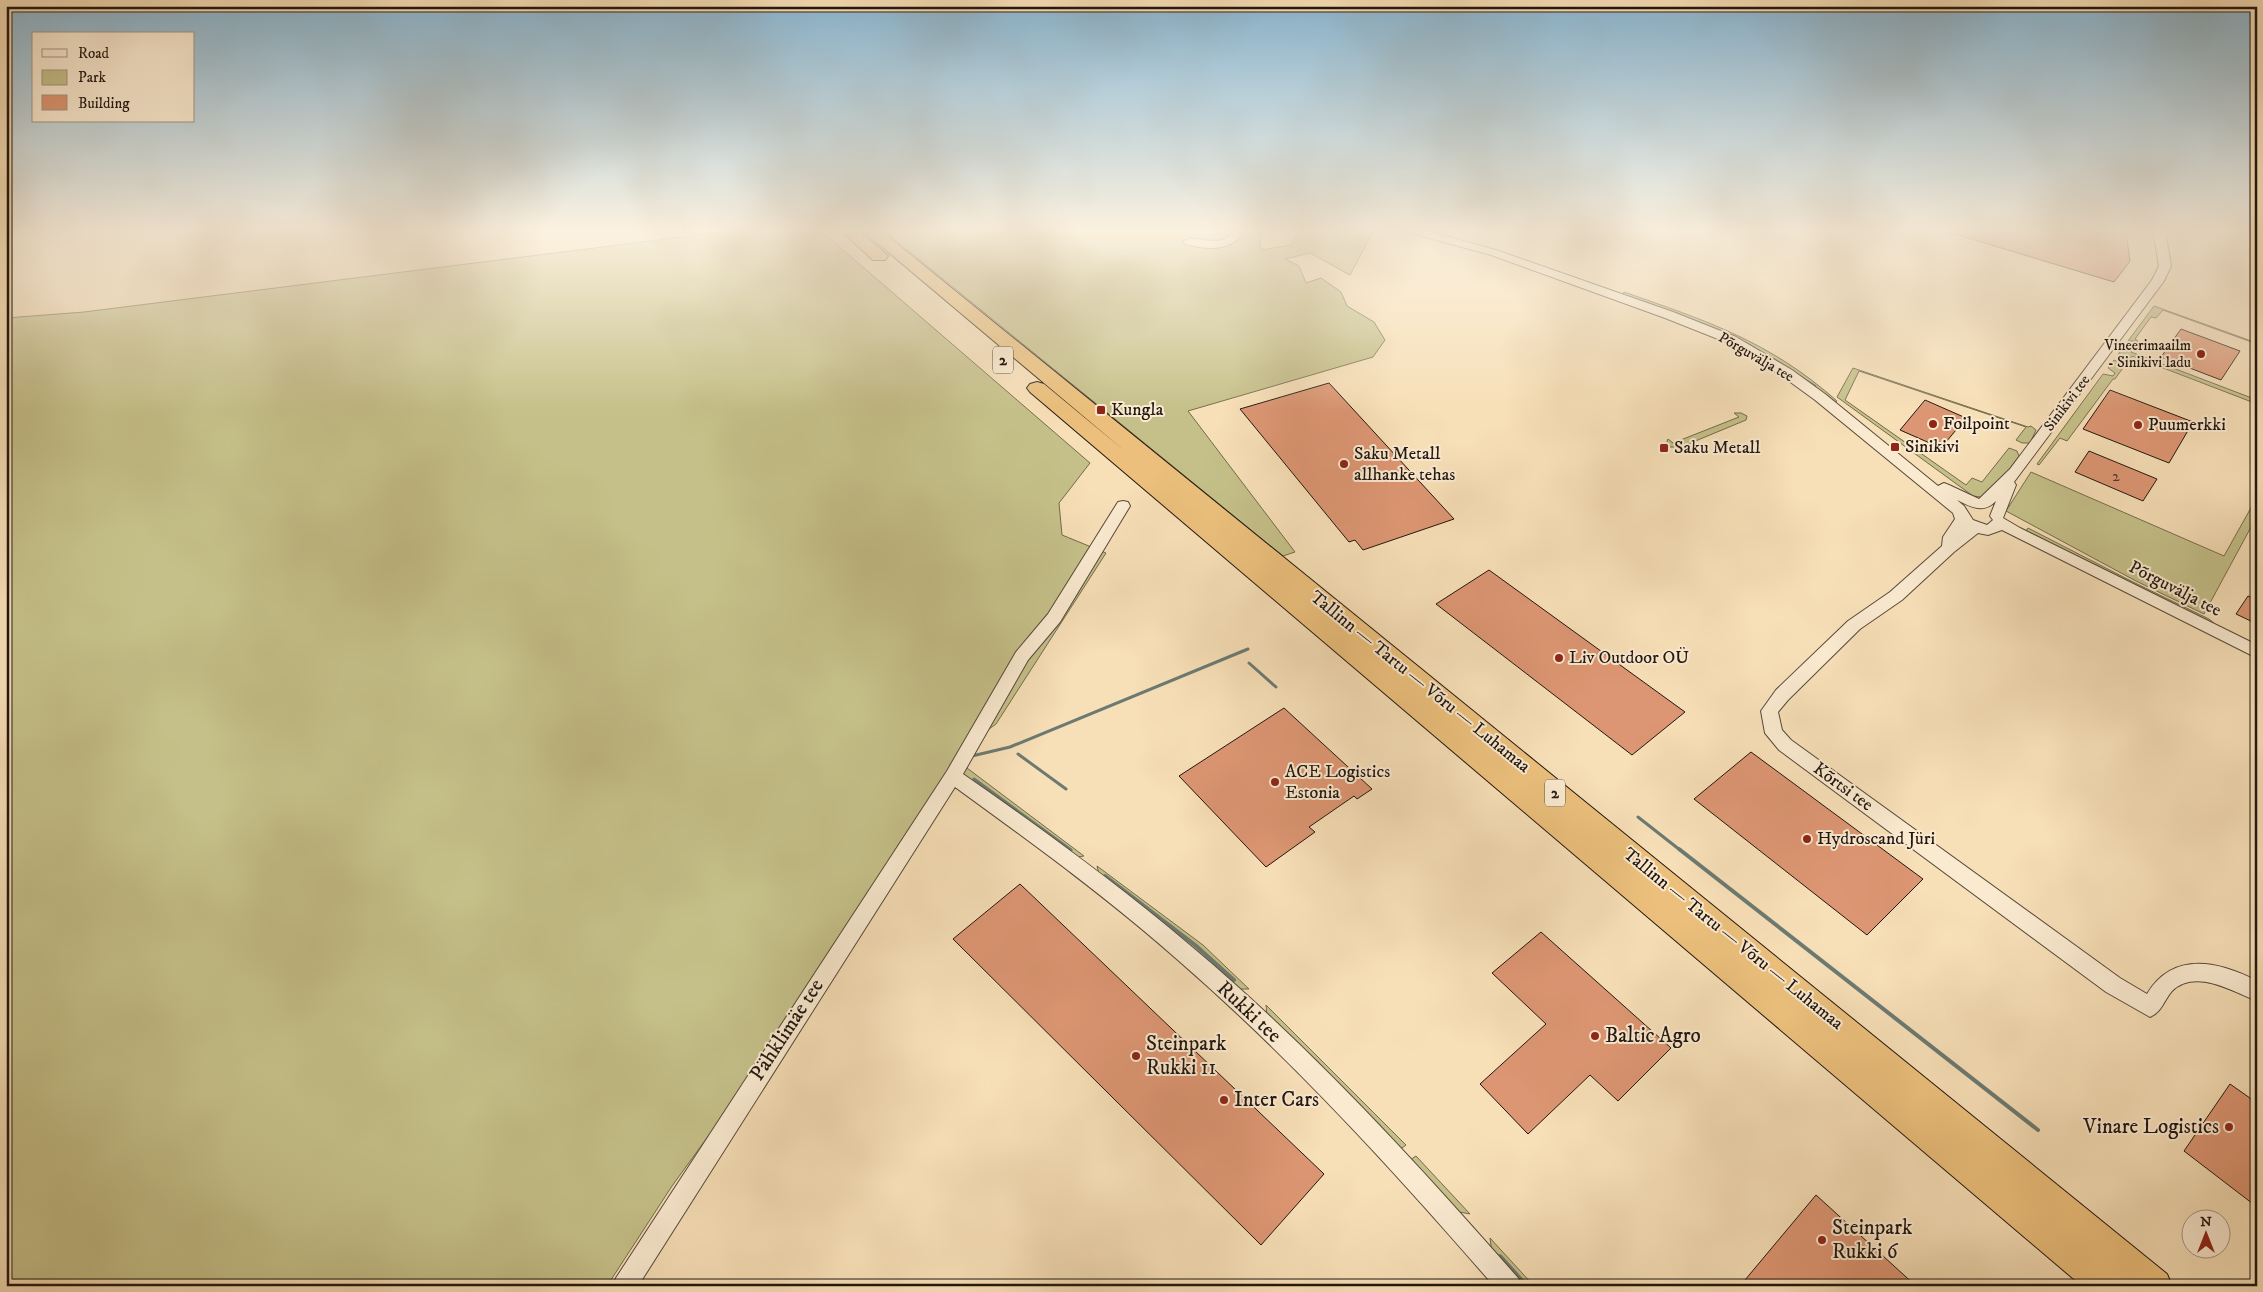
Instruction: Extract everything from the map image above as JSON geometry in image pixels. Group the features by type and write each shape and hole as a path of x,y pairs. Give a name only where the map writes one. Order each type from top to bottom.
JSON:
{"highway":[{"name":"Tallinn — Tartu — Võru — Luhamaa","path":"920,290 2109,1286"},
{"name":"Tallinn — Tartu — Võru — Luhamaa","path":"943,290 2155,1286"}],"street":[{"name":"Põrguvälja tee","path":"1597,290 1732,340 1787,373 1886,450 1961,515 1991,524 2076,562 2257,652"},
{"name":"Sinikivi tee","path":"1961,515 1961,506 1989,501 2015,472 2151,290"},
{"name":"Põrguvälja tee","path":"1886,450 1953,494 1992,511 1991,524"},
{"name":"Sinikivi tee","path":"1991,524 2015,472"},
{"name":"Pähklimäe tee","path":"624,1286 884,879 953,776 1022,656 1054,618 1123,506"},
{"name":"Kõrtsi tee","path":"1949,548 1950,536 1961,515"},
{"name":"Kõrtsi tee","path":"1991,524 1971,530 1959,543 1949,548 1896,596 1854,625 1782,695 1769,711 1774,733 1785,745 2097,974 2150,1007 2167,982 2186,974 2210,973 2237,981 2257,992"},
{"name":"Rukki tee","path":"953,776 1079,867 1136,912 1243,1005 1399,1159 1510,1286"}],"green space":[{"path":"257,290 890,290 1090,463 1059,503 1062,535 1106,553 996,724 967,745 728,1109 672,1186 607,1286 6,1286 6,318 84,312"},
{"path":"957,290 1339,290 1341,292 1347,306 1374,322 1385,340 1373,357 1188,411 1295,552 1283,556"},
{"path":"1624,292 1710,323 1762,348 1812,380 1837,401 1834,403 1776,360 1742,342 1622,295"},
{"path":"2154,306 2257,344 2163,310 2156,318 2151,317 2135,339 2138,341 2128,341"},
{"path":"2124,346 2131,350 2131,352 2257,400 2257,404 2132,356 2129,360 2118,355"},
{"path":"2114,360 2125,365 2115,379 2113,379 2067,441 2060,438 2039,465 2037,464 2103,374 2113,376 2115,373 2108,368"},
{"path":"1853,368 2028,427 2031,426 2036,430 2030,443 2022,443 2016,440 2026,427 1859,371 1845,400 1966,485 1972,478 1982,482 2009,448 2017,451 2019,456 1988,498 1973,496 1837,397"},
{"path":"1734,413 1741,413 1747,416 1746,420 1681,447 1670,447 1666,444 1668,439 1673,443 1739,417"},
{"path":"2031,472 2224,556 2257,497 2257,516 2204,614 2136,581 2006,511"},
{"path":"2028,528 2214,623 2211,624 2025,532"},
{"path":"963,765 1084,856 1078,857 965,777"},
{"path":"1097,866 1203,945 1249,989 1240,989 1099,875"},
{"path":"1266,1005 1406,1145 1398,1151 1267,1017"},
{"path":"1416,1156 1470,1214 1454,1211 1410,1160"},
{"path":"1490,1238 1534,1286 1519,1286 1492,1253"}],"building":[{"name":"Vineerimaailm - Sinikivi ladu","path":"2181,329 2240,351 2221,380 2161,357"},
{"name":"Saku Metall allhanke tehas","path":"1329,383 1454,519 1363,550 1355,540 1349,542 1240,409"},
{"name":"Puumerkki","path":"2110,390 2193,422 2169,463 2083,429"},
{"name":"Foilpoint","path":"1925,400 1966,418 1941,448 1900,430"},
{"name":"Puumerkki","path":"2089,451 2157,479 2143,501 2075,472"},
{"name":"Liv Outdoor OÜ","path":"1489,570 1685,712 1632,755 1436,604"},
{"path":"2248,596 2257,600 2257,624 2236,614"},
{"name":"ACE Logistics Estonia","path":"1284,708 1372,789 1357,799 1354,796 1309,827 1315,832 1266,867 1179,776"},
{"name":"Hydroscand Jüri","path":"1751,752 1923,879 1867,935 1694,799"},
{"name":"Steinpark Rukki 11","path":"1020,884 1324,1174 1261,1245 953,939"},
{"name":"Baltic Agro","path":"1541,932 1671,1048 1618,1101 1590,1075 1528,1134 1480,1084 1546,1024 1492,973"},
{"name":"Vinare Logistics","path":"2230,1084 2257,1103 2257,1207 2184,1151"},
{"name":"Steinpark Rukki 6","path":"1816,1195 1916,1286 1740,1286"}],"waterway":[{"path":"1677,314 1749,345 1815,386"},
{"path":"972,756 1010,747 1248,649"},
{"path":"1249,663 1276,687"},
{"path":"1018,754 1066,789"},
{"path":"974,779 1071,850"},
{"path":"1638,817 1680,850"},
{"path":"1679,849 2038,1130"},
{"path":"1105,876 1195,945 1234,980"},
{"path":"1500,1256 1527,1286"}],"place":[{"name":"Vineerimaailm - Sinikivi ladu","path":"2201,354"},
{"name":"Kungla","path":"1101,410"},
{"name":"Foilpoint","path":"1933,424"},
{"name":"Puumerkki","path":"2138,425"},
{"name":"Sinikivi","path":"1895,447"},
{"name":"Saku Metall","path":"1664,448"},
{"name":"Saku Metall allhanke tehas","path":"1344,464"},
{"name":"Liv Outdoor OÜ","path":"1559,658"},
{"name":"ACE Logistics Estonia","path":"1275,782"},
{"name":"Hydroscand Jüri","path":"1807,839"},
{"name":"Baltic Agro","path":"1595,1036"},
{"name":"Steinpark Rukki 11","path":"1136,1056"},
{"name":"Inter Cars","path":"1224,1100"},
{"name":"Vinare Logistics","path":"2229,1127"},
{"name":"Steinpark Rukki 6","path":"1822,1240"}]}
